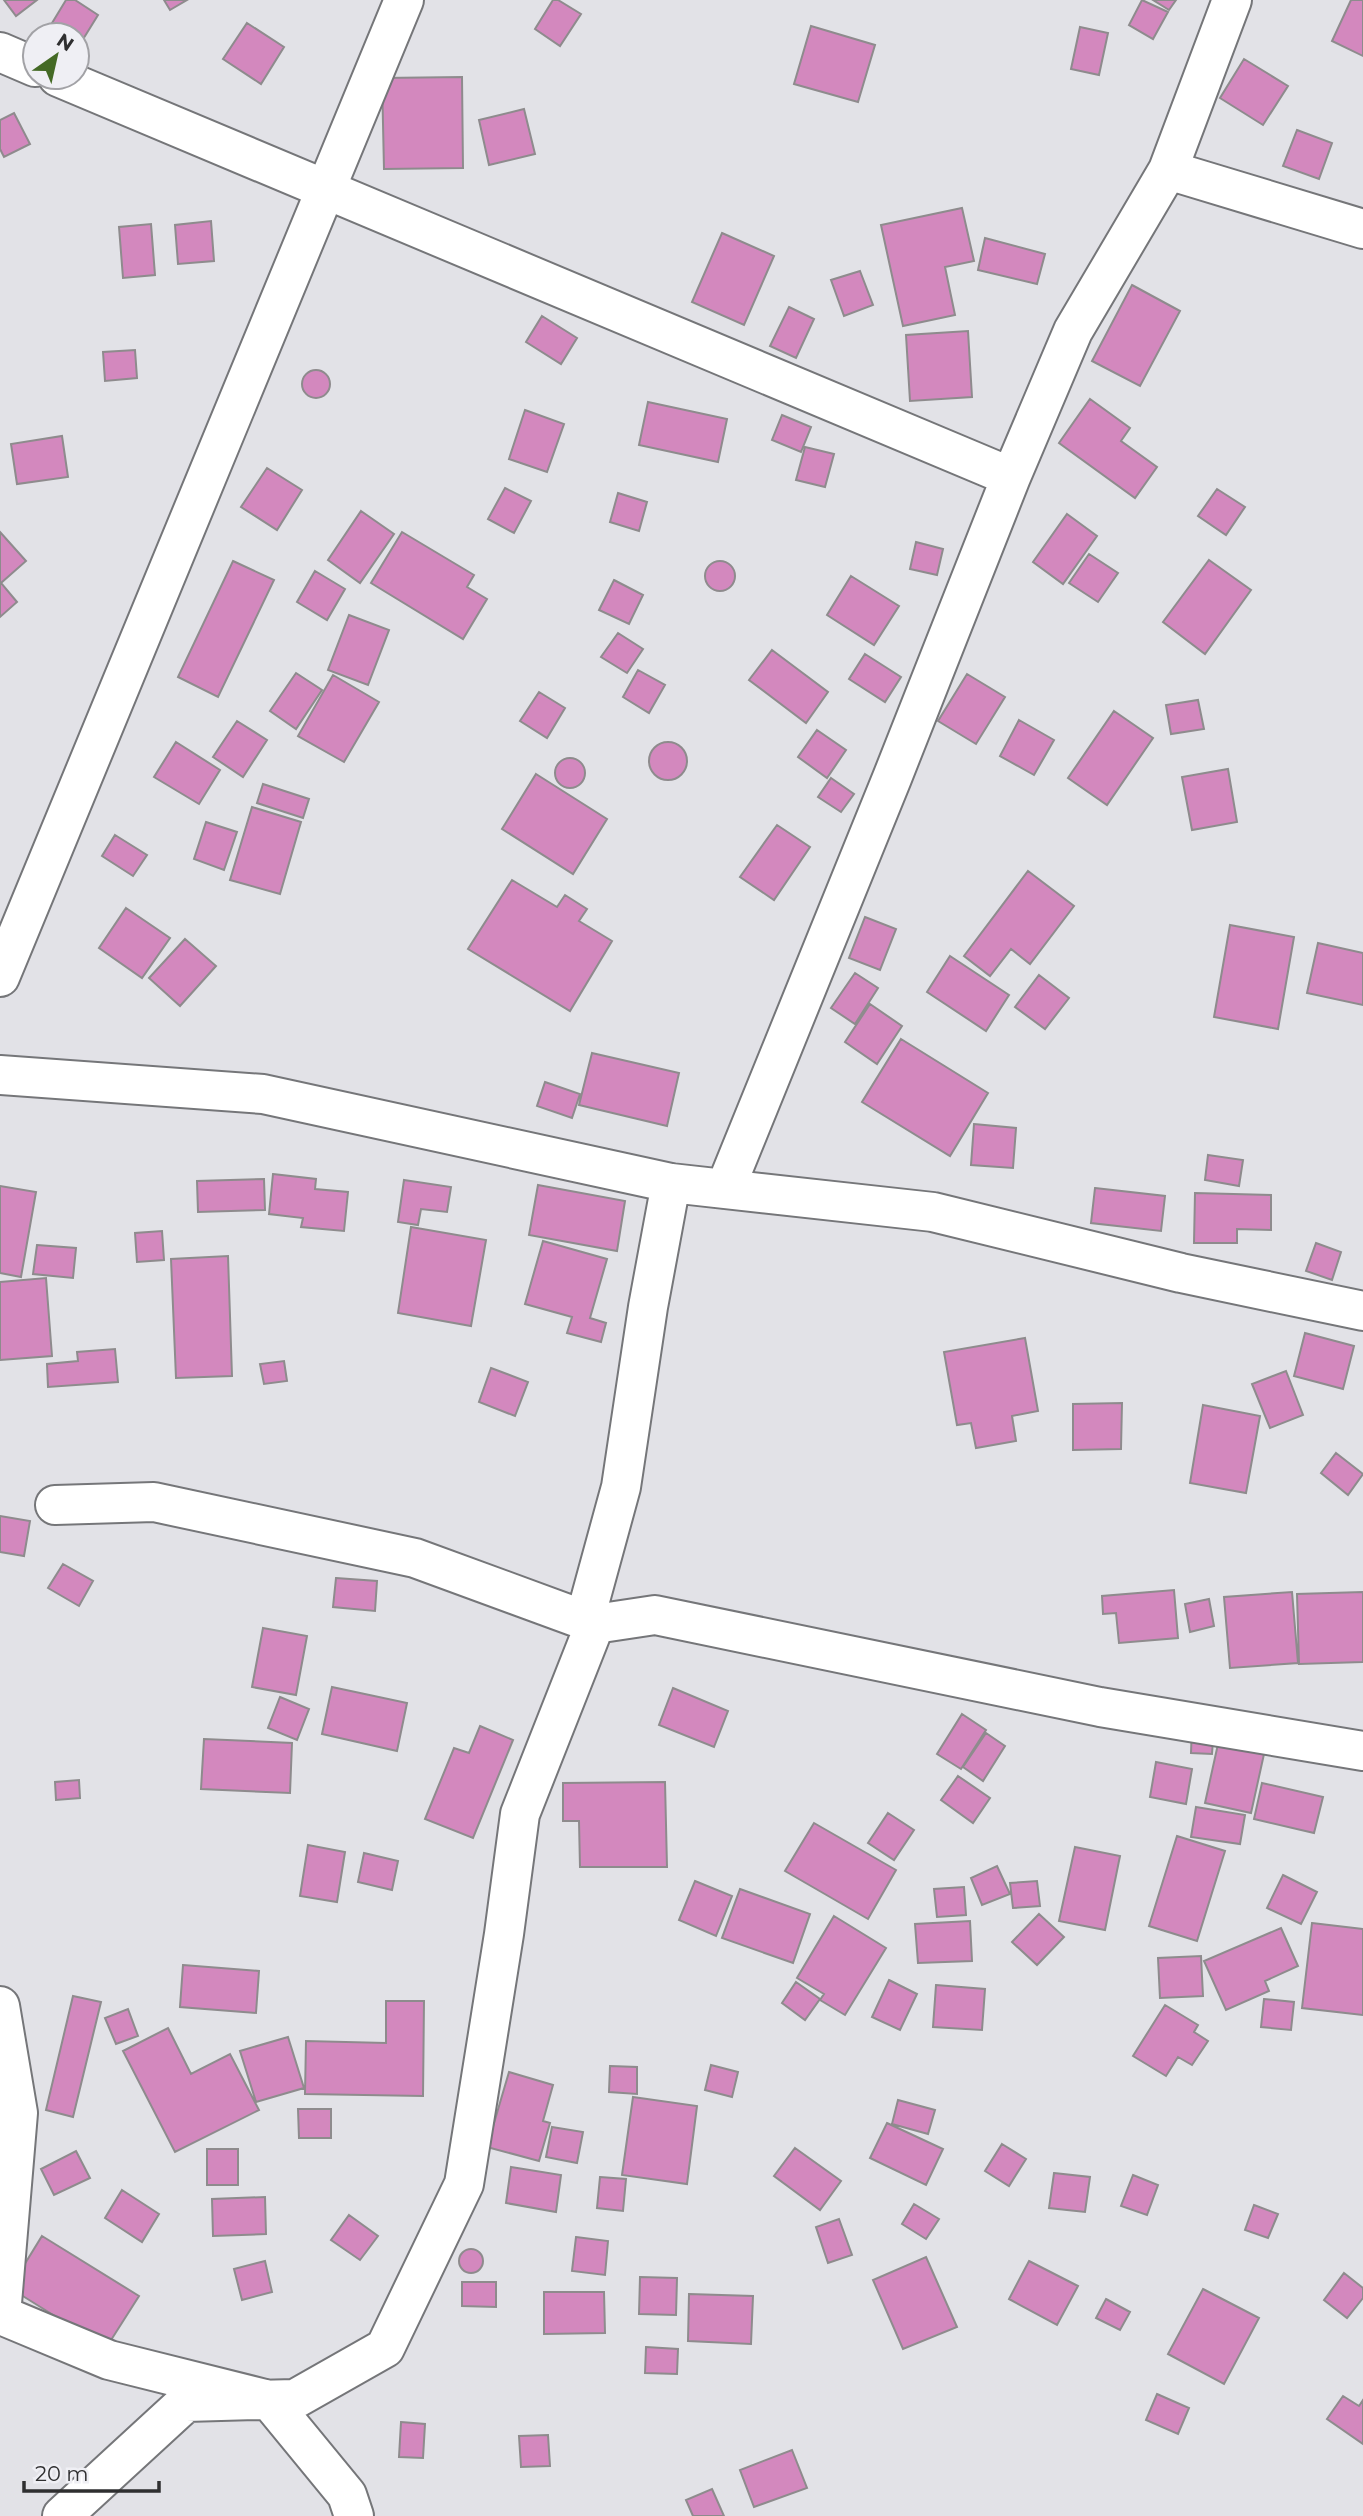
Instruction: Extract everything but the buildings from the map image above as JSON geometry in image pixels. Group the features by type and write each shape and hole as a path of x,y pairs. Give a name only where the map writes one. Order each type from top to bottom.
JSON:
{"street":[{"path":"0,977 404,0"},
{"path":"725,1189 1011,477 1073,331 1168,170 1232,0"},
{"path":"0,52 21,61"},
{"path":"91,91 1011,477"},
{"path":"1168,170 1363,229"},
{"path":"0,1075 263,1094 671,1183 933,1212 1181,1273 1363,1311"},
{"path":"594,1624 586,1615 621,1487 648,1307 671,1183"},
{"path":"55,1505 154,1502 415,1558 594,1624 655,1615 1100,1707 1363,1751"},
{"path":"62,2516 186,2402 295,2399 385,2348 464,2185 520,1814 594,1624"},
{"path":"0,2006 18,2113 1,2315 109,2360 269,2400 347,2495 354,2516"}]}
